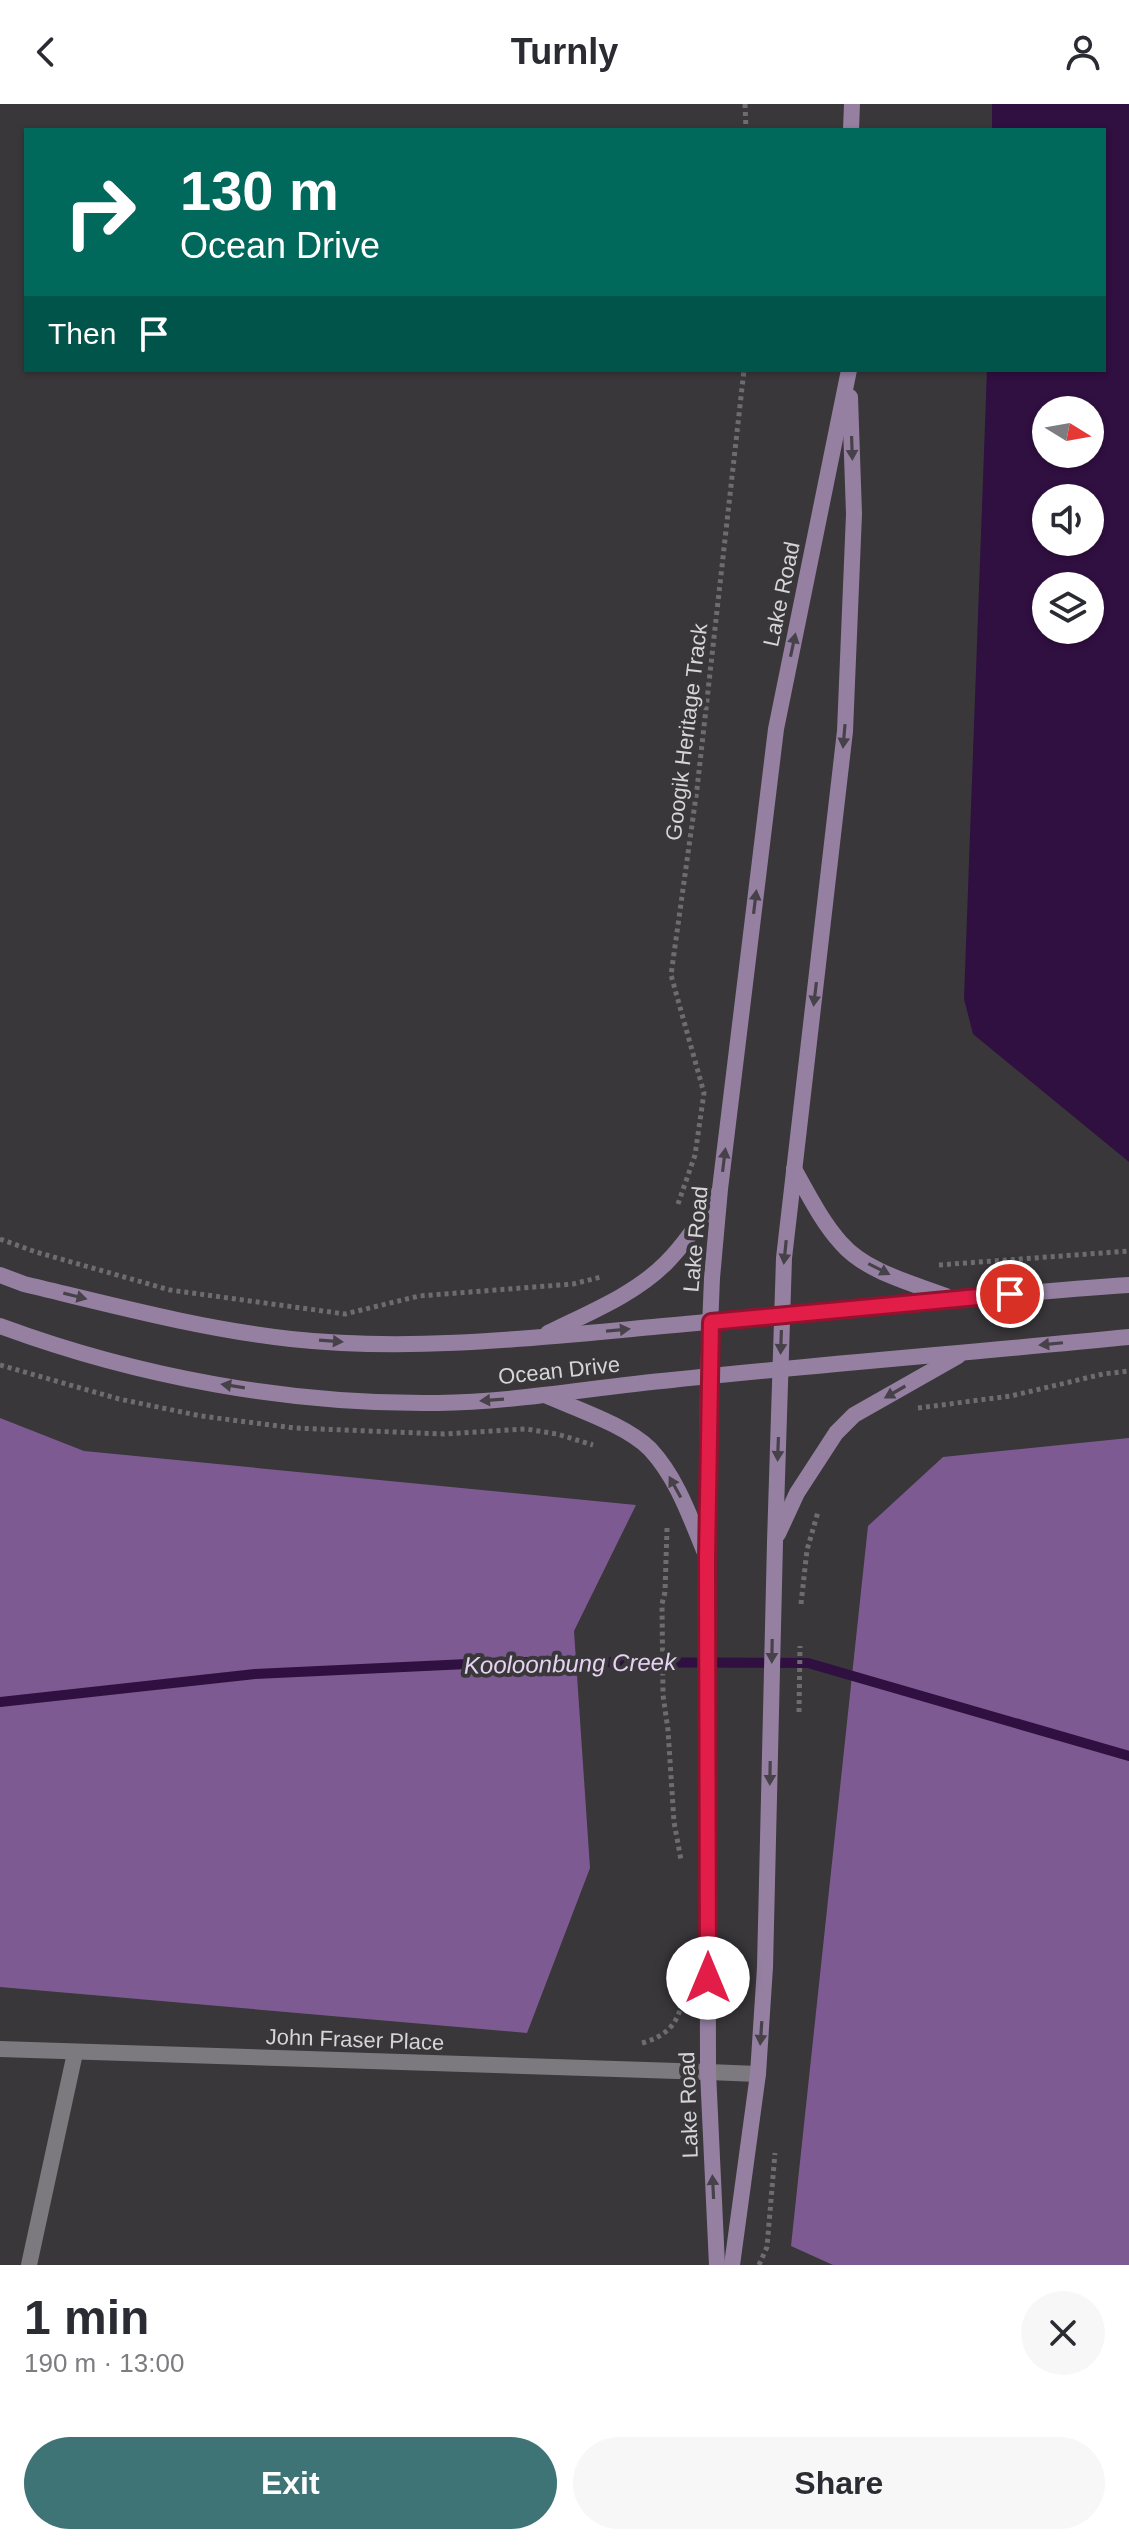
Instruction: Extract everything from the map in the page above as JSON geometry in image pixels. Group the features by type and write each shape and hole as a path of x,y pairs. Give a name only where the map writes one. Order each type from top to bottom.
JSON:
{"main road":[{"path":"851,128 852,104"},
{"name":"Lake Road","path":"732,2265 758,2074 765,1967 784,1258 845,731 854,514 849,372"},
{"name":"Lake Road","path":"717,2265 708,2072 707,1558 708,1377 720,1189 776,729 849,372"},
{"path":"794,1169 841,1244 890,1275 951,1298"},
{"path":"540,1337 621,1296 664,1265 684,1243 720,1189"},
{"name":"Ocean Drive","path":"0,1275 24,1284 187,1322 292,1339 395,1345 540,1337 951,1298 1129,1285"},
{"name":"Ocean Drive","path":"0,1326 51,1344 160,1373 280,1393 361,1401 438,1403 1129,1337"},
{"path":"775,1542 797,1493 836,1433 854,1415 962,1353"},
{"path":"545,1395 625,1432 648,1448 677,1487 707,1558"}],"street":[{"name":"John Fraser Place","path":"0,2049 758,2074"},
{"path":"29,2265 75,2053"}],"path":[{"path":"745,104 746,128"},
{"name":"Googik Heritage Track","path":"676,1209 695,1155 704,1093 671,975 697,789 744,372"},
{"path":"0,1239 170,1290 345,1314 419,1296 573,1284 612,1274"},
{"path":"927,1265 1129,1251"},
{"path":"0,1365 119,1399 201,1416 294,1428 444,1434 526,1429 557,1434 599,1447"},
{"path":"902,1410 1011,1396 1103,1374 1129,1371"},
{"path":"801,1606 807,1550 821,1500"},
{"path":"667,1524 662,1604 663,1695 674,1822 682,1864"},
{"path":"630,2047 668,2032 681,2009 682,1994"}],"shaded area":[{"path":"992,104 1129,104 1129,1162 973,1034 964,999 987,372 1106,372 1106,128 992,128"},
{"path":"0,1418 84,1451 636,1505 574,1631 590,1868 527,2033 0,1987"},
{"path":"1129,1438 1129,2265 833,2265 791,2246 868,1526 943,1457"}],"waterway":[{"name":"Kooloonbung Creek","path":"0,1702 255,1674 511,1662 808,1663 1129,1756"}],"route":[{"path":"708,1978 707,1558 711,1322 1010,1294"}]}
